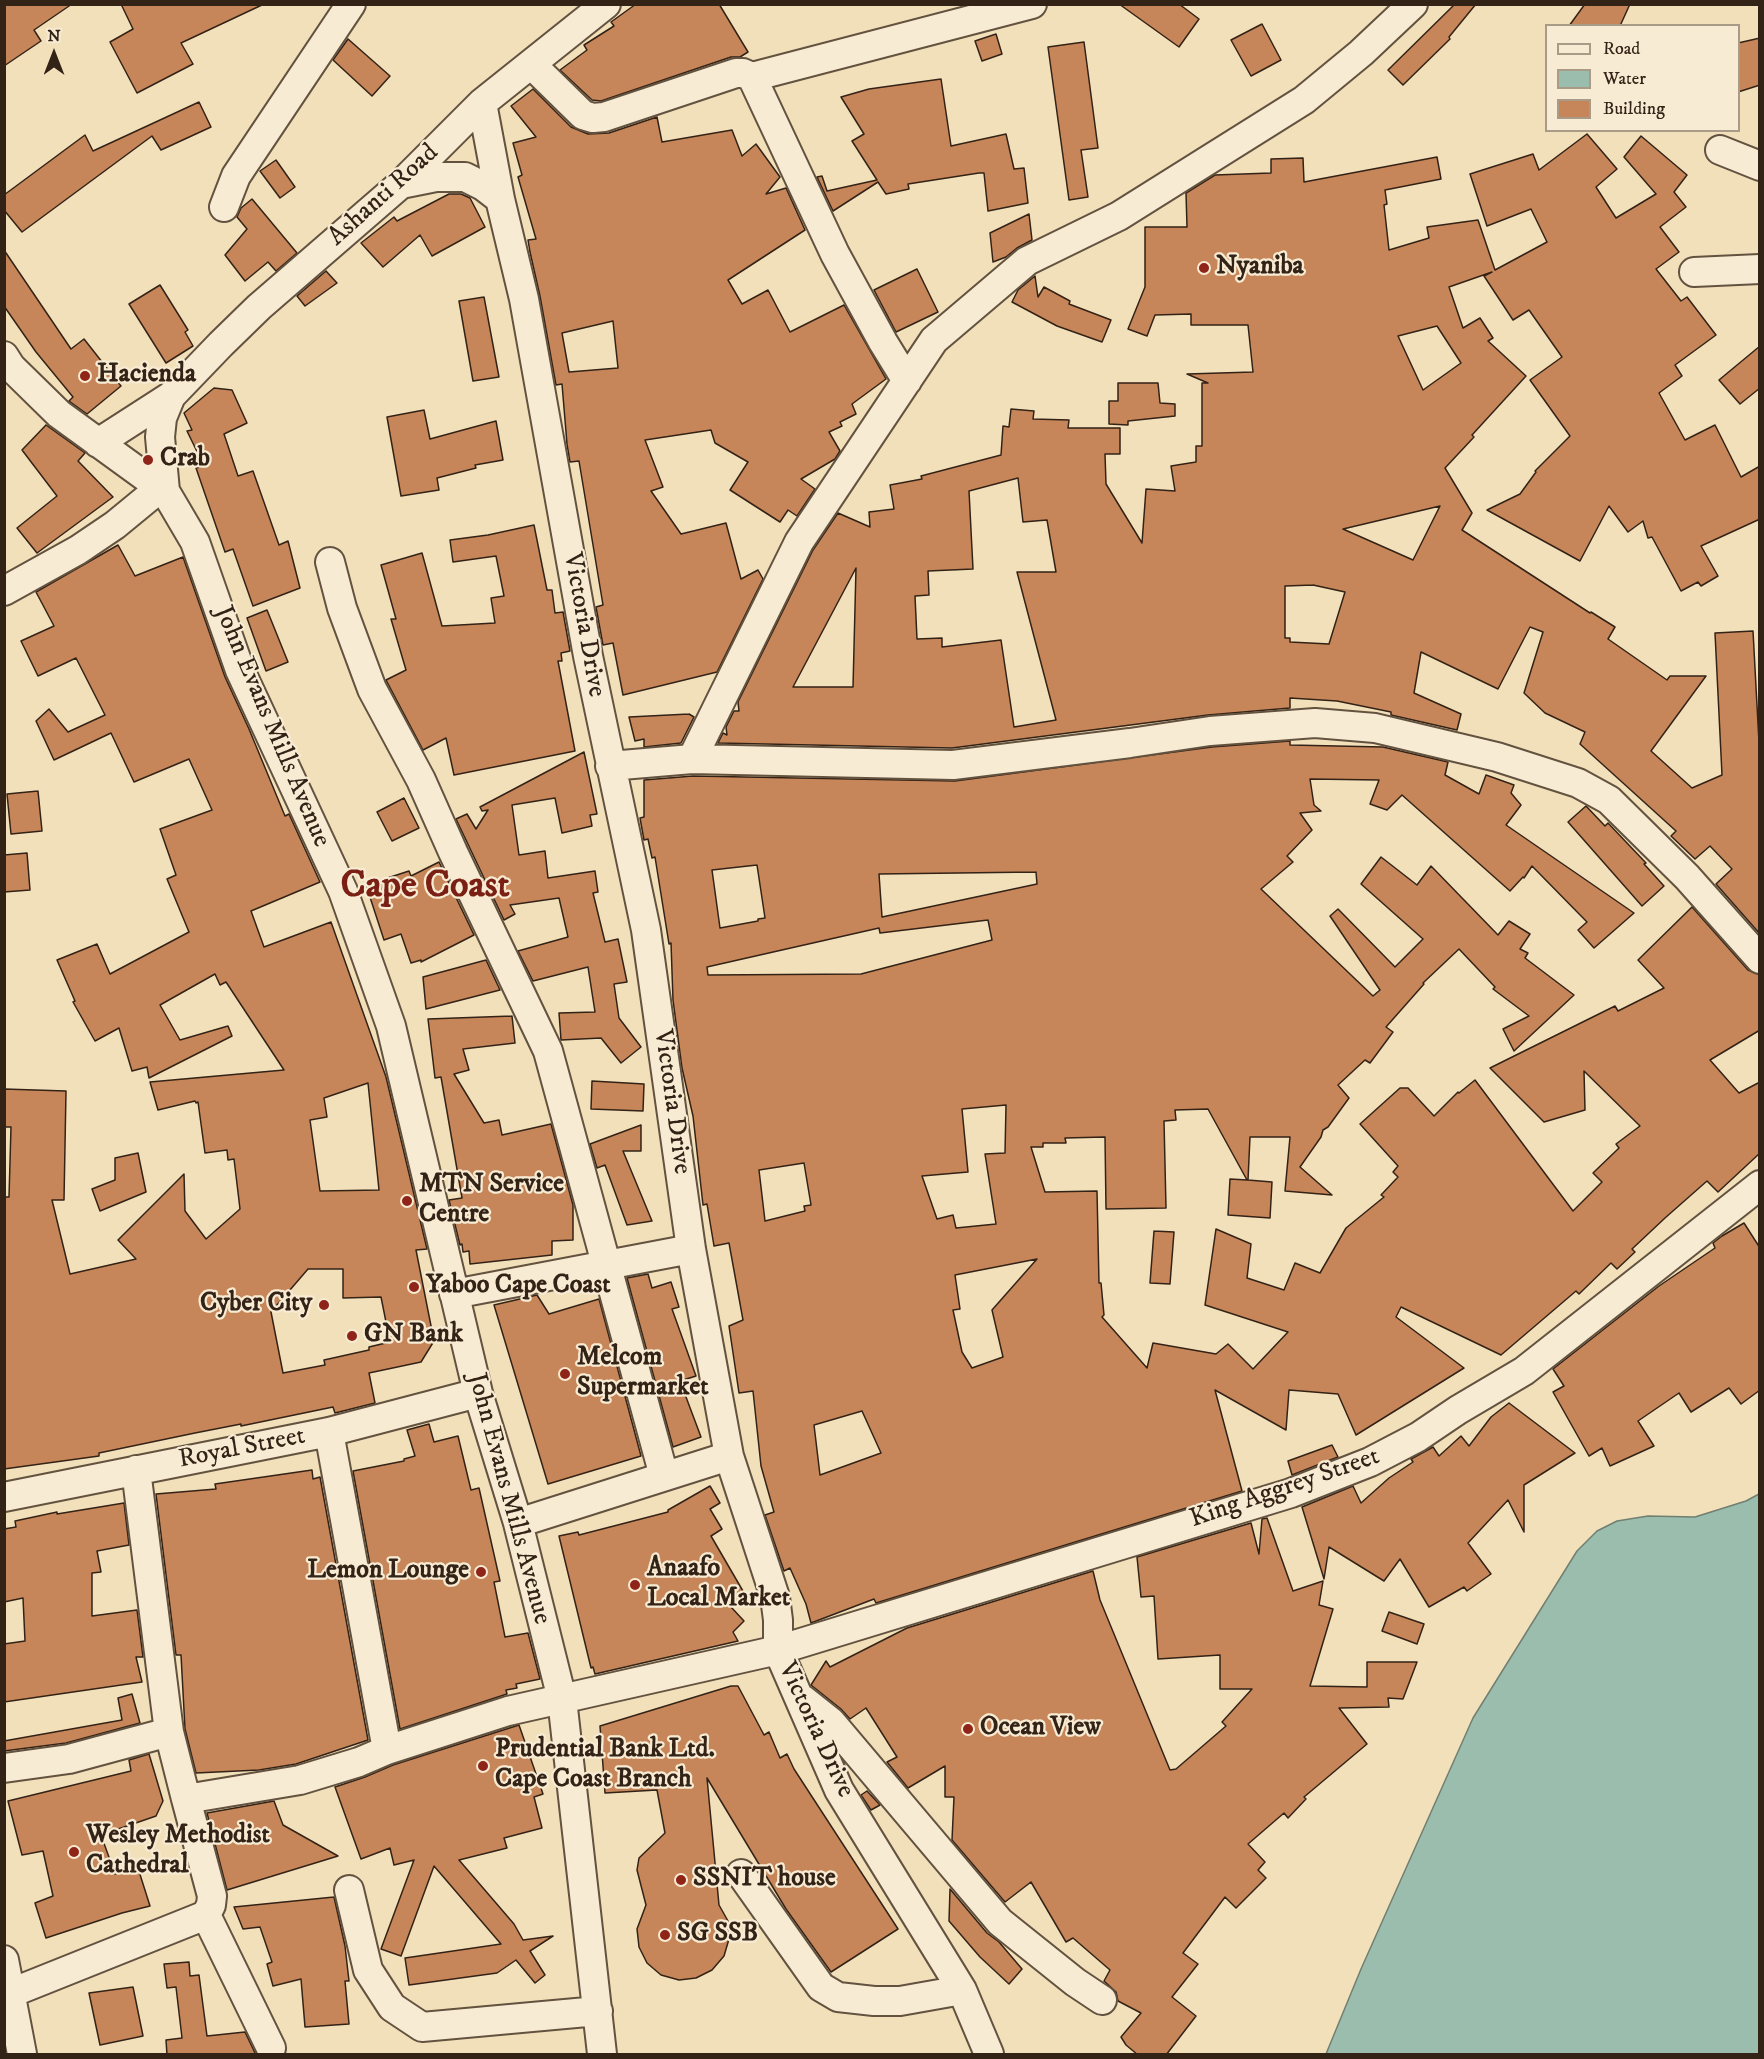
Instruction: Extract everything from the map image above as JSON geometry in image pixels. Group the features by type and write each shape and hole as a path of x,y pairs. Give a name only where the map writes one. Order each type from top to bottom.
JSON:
{"street":[{"path":"224,207 236,176 351,4"},
{"path":"531,64 583,115 593,118 604,117 736,73 752,77 1032,4"},
{"path":"692,759 799,542 934,340 1027,261 1119,216 1304,100 1361,53 1413,4"},
{"name":"Ashanti Road","path":"98,442 171,396 259,307 401,184 482,103 605,5"},
{"path":"752,77 835,254 907,381"},
{"name":"Victoria Drive","path":"482,103 500,199 524,299 588,656 646,930 691,1249 729,1456 775,1597 778,1650 839,1790 962,1990 989,2055"},
{"path":"1720,150 1760,166"},
{"path":"401,184 436,177 465,177 483,186 500,199"},
{"path":"1694,272 1760,268"},
{"path":"4,356 11,367 59,414 163,490 78,550 4,591"},
{"name":"Ashanti Road","path":"163,490 160,437 162,418 171,396"},
{"name":"John Evans Mills Avenue","path":"163,490 195,542 240,669 343,891 391,1026 478,1393 518,1523 562,1699 602,2055"},
{"path":"330,562 342,608 372,690 421,780 548,1051 664,1476"},
{"path":"610,766 692,759 953,765 1130,744 1210,731 1315,723 1376,728 1497,757 1578,783 1610,800 1688,877 1760,959"},
{"name":"King Aggrey Street","path":"186,1800 300,1780 508,1711 778,1650 1292,1492 1370,1462 1418,1437 1524,1371 1760,1185"},
{"path":"454,1294 691,1249"},
{"name":"Royal Street","path":"4,1497 328,1432 478,1393"},
{"path":"328,1432 387,1750"},
{"path":"518,1523 729,1456"},
{"path":"10,1993 206,1915 211,1905 212,1896 169,1732 136,1470"},
{"path":"798,1695 831,1722 1000,1922 1075,1982 1102,2000"},
{"path":"4,1768 69,1759 169,1732"},
{"path":"741,1874 821,1987 837,1997 900,2001 962,1990"},
{"path":"349,1890 368,1970 392,2007 422,2026 597,2011"},
{"path":"206,1915 272,2048"},
{"path":"4,1960 22,2055"}],"water":[{"path":"1759,1494 1759,2054 1326,2054 1361,1969 1473,1718 1577,1551 1597,1531 1617,1521 1648,1516 1695,1517 1746,1501"}],"building":[{"path":"4,4 72,4 34,30 41,41 4,66"},
{"path":"121,4 264,4 181,43 193,64 137,93 110,42 133,29"},
{"path":"636,4 719,4 748,52 740,57 731,57 601,101 592,100 560,70 587,50 584,45 614,26 611,22"},
{"path":"1119,4 1179,4 1199,19 1179,47"},
{"path":"1455,4 1476,4 1449,37 1450,39 1403,85 1388,70"},
{"path":"1585,4 1630,4 1621,24 1570,24"},
{"path":"1262,24 1281,60 1251,76 1231,40"},
{"path":"996,34 1002,54 982,61 975,41"},
{"path":"1760,38 1760,85 1740,91 1740,43"},
{"path":"348,39 390,76 372,96 333,60"},
{"path":"1084,42 1098,148 1081,150 1088,197 1069,200 1048,47"},
{"path":"941,79 951,146 1006,134 1014,169 1024,168 1028,203 988,211 984,173 979,173 908,184 909,189 886,194 878,182 833,211 817,177 822,176 827,191 877,180 852,141 864,134 841,97 869,89"},
{"path":"533,89 571,127 588,134 609,133 657,117 662,142 732,130 742,156 756,144 780,177 766,194 786,188 805,230 728,280 742,304 768,290 790,332 844,305 886,379 852,404 856,414 840,422 842,426 829,432 840,451 835,459 801,479 815,489 797,516 788,510 780,522 730,490 748,462 715,443 711,430 645,440 663,487 651,491 681,534 726,523 741,579 758,570 763,579 717,672 623,695 613,643 603,645 596,607 603,605 579,461 570,462 562,384 556,385 528,240 536,239 518,177 522,175 513,143 536,137 511,106","holes":["613,321 618,368 569,372 562,333"]},
{"path":"199,102 211,127 161,150 152,136 22,232 4,210 4,195 85,135 93,151"},
{"path":"1587,134 1617,169 1596,187 1616,218 1656,194 1624,157 1641,136 1687,175 1674,192 1686,207 1660,227 1679,252 1656,269 1681,301 1687,297 1716,335 1675,365 1682,376 1659,393 1685,440 1715,425 1741,477 1760,466 1760,519 1701,546 1718,576 1701,586 1698,582 1681,591 1652,537 1648,538 1643,521 1628,532 1609,506 1580,561 1487,510 1520,494 1535,471 1570,436 1530,380 1562,357 1529,310 1513,320 1484,276 1492,272 1449,287 1463,328 1480,318 1493,338 1488,341 1526,376 1445,468 1472,513 1462,530 1615,627 1608,639 1667,680 1670,676 1706,676 1651,751 1692,788 1722,775 1715,633 1753,631 1760,761 1760,934 1716,884 1732,869 1710,846 1695,859 1671,836 1676,831 1580,744 1585,732 1545,713 1524,693 1543,632 1530,627 1498,689 1421,652 1414,693 1461,714 1457,730 1391,715 1391,712 1337,701 1290,698 1290,708 1208,715 952,748 718,743 723,733 727,735 726,727 734,711 739,711 738,702 813,550 838,513 870,527 869,512 894,509 890,485 922,479 921,476 1001,455 1003,426 1009,427 1011,409 1034,411 1033,419 1069,420 1068,428 1120,428 1120,454 1105,454 1106,484 1142,543 1146,489 1175,491 1171,466 1196,462 1196,446 1202,446 1202,383 1208,383 1187,374 1253,372 1248,325 1191,325 1191,314 1155,315 1147,336 1128,329 1145,287 1145,227 1187,227 1186,193 1215,175 1271,173 1271,159 1303,158 1304,182 1437,157 1441,179 1385,190 1387,204 1384,205 1389,250 1429,238 1427,227 1478,220 1495,270 1547,242 1531,209 1487,226 1470,174 1533,154 1539,170","holes":["1437,326 1461,363 1423,390 1398,336","1018,478 1023,522 1047,520 1056,572 1017,572 1056,720 1014,727 1001,640 942,647 942,638 917,639 915,596 929,595 928,571 973,569 969,491","1440,506 1413,560 1343,529","856,568 853,687 793,687","1313,585 1345,592 1329,644 1290,642 1290,638 1285,638 1285,586"]},
{"path":"276,160 295,187 280,198 260,171"},
{"path":"449,194 461,194 470,198 485,227 432,256 420,235 383,267 361,243 394,217 397,221"},
{"path":"252,199 297,253 276,271 268,262 245,281 225,255 247,229 237,217 241,208"},
{"path":"1029,214 1032,240 1006,257 993,262 990,233"},
{"path":"4,250 71,349 84,339 121,386 87,414 69,401 73,397 36,352 4,306"},
{"path":"917,269 938,312 896,332 874,290"},
{"path":"326,271 337,283 305,306 297,296"},
{"path":"1035,276 1038,297 1044,287 1070,301 1069,304 1111,320 1102,342 1057,326 1012,302 1018,290"},
{"path":"160,285 188,330 185,332 193,346 166,363 129,304"},
{"path":"484,297 499,377 473,381 459,301"},
{"path":"1760,346 1760,388 1740,404 1719,380"},
{"path":"1118,383 1158,383 1160,403 1175,404 1175,416 1128,421 1128,425 1109,424 1109,401 1118,401"},
{"path":"214,388 232,390 247,423 224,434 238,476 253,471 279,545 288,541 300,588 253,606 233,549 225,552 196,468 204,466 187,431 192,430 184,413"},
{"path":"424,410 430,439 496,421 503,460 475,465 476,468 437,478 439,490 401,496 387,417"},
{"path":"46,425 85,453 78,461 113,497 37,553 17,528 57,496 22,450"},
{"path":"534,525 547,590 552,590 555,613 563,612 570,651 561,653 562,661 558,661 575,751 454,775 446,738 423,750 386,680 406,670 391,619 396,619 381,565 422,553 442,626 495,623 491,598 504,596 496,556 453,562 450,540"},
{"path":"118,545 135,576 183,557 225,677 285,816 289,814 320,882 251,911 264,947 331,922 386,1077 427,1249 416,1250 434,1341 421,1362 369,1373 375,1403 335,1413 333,1407 241,1426 241,1424 99,1453 99,1456 4,1469 4,1197 9,1197 11,1127 4,1127 4,1089 66,1091 64,1200 52,1200 70,1274 136,1259 118,1240 184,1174 185,1211 206,1239 240,1209 234,1159 228,1160 227,1150 205,1153 198,1102 158,1110 150,1082 284,1070 226,982 220,985 215,974 160,1005 180,1040 228,1026 232,1036 149,1078 147,1067 132,1071 119,1028 95,1041 73,1002 75,1001 57,960 97,944 110,974 189,932 167,879 176,875 160,829 212,810 189,759 134,782 111,733 54,760 36,721 49,709 68,732 105,715 76,658 38,676 21,641 54,626 36,592","holes":["368,1083 379,1190 320,1191 310,1120 327,1117 324,1098","308,1269 343,1269 343,1298 381,1297 390,1342 369,1347 369,1350 324,1360 325,1365 283,1373 271,1312"]},
{"path":"267,610 288,662 266,671 247,618"},
{"path":"689,714 694,717 681,743 644,747 644,739 635,741 629,717"},
{"path":"1290,741 1290,745 1383,747 1448,762 1445,775 1479,794 1486,775 1514,785 1511,793 1521,805 1506,825 1634,913 1594,948 1578,930 1587,922 1532,866 1524,878 1510,891 1402,795 1387,810 1370,804 1379,780 1310,779 1314,805 1321,811 1300,813 1312,830 1287,856 1293,862 1261,889 1373,996 1380,990 1330,916 1338,909 1395,967 1423,939 1361,884 1381,857 1417,885 1431,866 1498,935 1509,921 1530,934 1520,949 1528,953 1525,958 1574,995 1514,1051 1503,1029 1529,1016 1493,989 1495,987 1459,949 1423,983 1386,1027 1393,1032 1370,1063 1365,1060 1338,1085 1349,1098 1328,1127 1323,1130 1321,1137 1300,1167 1332,1195 1285,1191 1290,1137 1250,1137 1248,1180 1272,1182 1270,1218 1228,1215 1230,1179 1247,1180 1208,1109 1175,1110 1176,1120 1164,1121 1166,1208 1106,1209 1105,1137 1065,1138 1066,1143 1043,1143 1043,1147 1031,1147 1045,1192 1097,1191 1099,1283 1101,1283 1104,1315 1102,1317 1147,1368 1153,1343 1216,1354 1228,1344 1253,1369 1288,1332 1205,1305 1216,1229 1251,1244 1247,1278 1284,1290 1295,1263 1320,1273 1346,1228 1384,1197 1381,1195 1398,1177 1393,1172 1398,1166 1360,1124 1400,1088 1408,1088 1434,1116 1458,1092 1475,1080 1573,1211 1602,1182 1593,1173 1619,1148 1616,1144 1640,1126 1584,1071 1585,1110 1544,1122 1490,1068 1615,1006 1618,1011 1664,988 1638,960 1692,907 1748,970 1760,975 1760,1030 1710,1060 1739,1093 1760,1082 1760,1153 1718,1192 1707,1181 1632,1249 1635,1252 1617,1269 1611,1263 1579,1294 1576,1291 1501,1355 1401,1307 1396,1317 1464,1368 1356,1435 1338,1394 1289,1390 1286,1430 1215,1390 1242,1491 876,1603 874,1599 811,1623 806,1604 790,1568 784,1571 765,1515 774,1512 761,1466 753,1391 739,1393 729,1326 743,1320 729,1243 714,1246 707,1204 703,1205 693,1116 682,1068 673,1000 671,943 669,944 655,857 652,858 648,839 644,840 640,818 644,817 644,780 693,776 955,781 1212,747","holes":["757,865 765,918 720,928 712,870","1036,872 1037,884 882,917 879,874","988,920 992,940 861,974 708,975 707,967 879,928 880,933","1006,1105 1005,1153 985,1154 996,1224 956,1228 953,1215 937,1219 922,1176 968,1172 962,1109","804,1163 811,1205 804,1206 805,1211 765,1221 759,1170","1037,1259 992,1310 1003,1357 972,1368 962,1352 953,1310 960,1309 955,1275","862,1411 881,1453 820,1475 814,1425"]},
{"path":"584,752 597,814 590,815 592,826 562,833 555,798 512,805 519,855 545,851 548,878 595,871 598,892 593,893 605,942 618,939 627,982 614,984 619,1018 641,1047 621,1063 601,1038 561,1040 559,1013 595,1012 588,967 533,981 518,951 568,937 559,898 510,905 515,914 504,920 456,819 467,814 476,829 488,810 482,811 480,807"},
{"path":"38,791 42,831 11,834 7,794"},
{"path":"404,798 419,828 392,841 377,812"},
{"path":"1586,806 1605,826 1608,823 1646,863 1644,864 1664,886 1642,906 1568,822"},
{"path":"27,853 30,890 4,892 4,855"},
{"path":"439,862 474,935 421,962 421,960 411,963 401,934 384,940 366,885 409,871 411,876"},
{"path":"486,960 500,990 426,1009 423,977"},
{"path":"512,1016 515,1043 463,1049 469,1070 454,1074 484,1123 499,1120 502,1135 551,1124 573,1205 573,1240 552,1241 552,1255 470,1264 469,1251 463,1252 462,1244 460,1245 449,1200 462,1198 441,1077 435,1078 428,1019"},
{"path":"592,1081 644,1084 643,1111 591,1109"},
{"path":"641,1125 641,1151 623,1151 652,1221 627,1225 605,1165 597,1168 590,1144"},
{"path":"138,1153 146,1192 100,1211 92,1189 115,1180 115,1158"},
{"path":"1744,1223 1760,1248 1760,1390 1741,1404 1729,1388 1691,1412 1679,1393 1638,1421 1654,1446 1610,1466 1602,1448 1589,1456 1553,1392 1564,1386 1553,1369 1659,1286 1715,1248 1713,1243 1722,1236"},
{"path":"1154,1231 1174,1232 1170,1284 1150,1283"},
{"path":"648,1274 652,1288 671,1282 679,1307 672,1309 696,1376 680,1381 701,1437 673,1447 627,1278"},
{"path":"537,1295 549,1314 599,1299 641,1456 548,1484 494,1305"},
{"path":"1509,1403 1575,1453 1524,1485 1524,1532 1508,1500 1468,1543 1491,1574 1467,1591 1464,1587 1429,1607 1400,1559 1384,1581 1329,1547 1324,1579 1302,1507 1353,1486 1361,1503 1389,1478 1413,1462 1411,1459 1433,1447 1439,1456 1461,1436 1469,1446 1491,1417"},
{"path":"429,1424 434,1442 458,1436 471,1490 479,1488 500,1581 494,1582 505,1637 528,1633 540,1679 516,1684 517,1688 506,1690 507,1694 400,1729 353,1471 404,1461 404,1459 415,1456 407,1430"},
{"path":"1332,1445 1338,1457 1292,1475 1288,1461"},
{"path":"312,1470 313,1479 320,1477 368,1740 296,1764 259,1770 196,1773 185,1729 181,1655 176,1655 156,1494 216,1489 215,1484"},
{"path":"710,1486 720,1503 710,1509 722,1529 711,1536 747,1598 731,1607 744,1621 733,1632 738,1641 595,1674 593,1667 591,1668 559,1536 578,1532 579,1535 668,1512"},
{"path":"124,1503 129,1545 97,1551 101,1572 92,1573 92,1616 137,1610 143,1657 136,1657 142,1682 4,1702 4,1644 25,1641 23,1598 4,1602 4,1529 16,1527 15,1521 57,1512 57,1514"},
{"path":"1267,1518 1293,1591 1323,1581 1319,1605 1333,1609 1310,1686 1367,1687 1367,1662 1417,1662 1403,1699 1388,1698 1389,1707 1339,1708 1367,1744 1304,1797 1306,1799 1288,1818 1284,1813 1248,1844 1265,1862 1258,1870 1266,1878 1236,1908 1225,1897 1183,1953 1198,1964 1172,1997 1196,2016 1166,2055 1138,2055 1126,2045 1121,2037 1141,2013 1118,2001 1116,1992 1104,1981 1110,1970 1073,1938 1066,1942 1031,1882 1005,1902 952,1840 954,1797 945,1797 945,1766 908,1788 887,1762 897,1757 866,1708 850,1719 811,1685 826,1661 830,1667 907,1628 1093,1571 1100,1600 1170,1770 1176,1769 1226,1726 1222,1722 1252,1689 1220,1689 1220,1655 1158,1659 1154,1596 1141,1597 1137,1557 1251,1523 1259,1554 1262,1519"},
{"path":"1389,1612 1424,1624 1417,1644 1382,1631"},
{"path":"731,1686 738,1686 764,1735 769,1732 780,1758 787,1754 794,1769 898,1929 831,1972 786,1909 707,1778 719,1905 728,1921 729,1939 724,1956 712,1970 696,1978 679,1980 661,1975 647,1963 639,1947 637,1929 646,1905 637,1870 639,1858 665,1833 657,1790 605,1793 600,1726"},
{"path":"132,1694 140,1723 66,1743 4,1751 4,1741 122,1720 118,1698"},
{"path":"519,1725 543,1794 534,1797 542,1828 504,1838 507,1848 459,1860 514,1924 523,1940 553,1936 530,1951 545,1975 535,1983 516,1960 497,1973 409,1985 405,1958 501,1944 434,1866 401,1956 381,1949 414,1860 394,1865 390,1848 361,1859 335,1787 393,1765"},
{"path":"149,1754 163,1801 156,1816 101,1835 115,1874 137,1865 150,1906 46,1938 35,1903 53,1896 43,1851 22,1855 8,1801 131,1771 129,1760"},
{"path":"867,1791 880,1805 871,1810 861,1795"},
{"path":"274,1801 283,1825 338,1856 227,1890 207,1813"},
{"path":"950,1889 987,1933 999,1942 1022,1969 1009,1984 980,1957 949,1921"},
{"path":"334,1897 345,1946 349,1981 345,1981 349,2024 305,2027 301,1979 273,1986 267,1964 272,1962 260,1927 243,1929 234,1907"},
{"path":"189,1962 190,1976 199,1975 207,2036 245,2032 256,2055 167,2055 166,2040 182,2038 176,1987 167,1988 164,1964"},
{"path":"133,1987 143,2036 100,2045 89,1993"}],"place":[{"name":"Nyaniba","path":"1204,268"},
{"name":"Hacienda","path":"85,376"},
{"name":"Crab","path":"148,460"},
{"name":"MTN Service Centre","path":"407,1201"},
{"name":"Yaboo Cape Coast","path":"414,1287"},
{"name":"Cyber City","path":"324,1305"},
{"name":"GN Bank","path":"352,1336"},
{"name":"Melcom Supermarket","path":"565,1374"},
{"name":"Lemon Lounge","path":"481,1572"},
{"name":"Anaafo Local Market","path":"635,1585"},
{"name":"Ocean View","path":"968,1729"},
{"name":"Prudential Bank Ltd. Cape Coast Branch","path":"483,1766"},
{"name":"Wesley Methodist Cathedral","path":"74,1852"},
{"name":"SSNIT house","path":"681,1880"},
{"name":"SG SSB","path":"665,1935"}],"district":[{"name":"Cape Coast","path":"425,888"}]}
